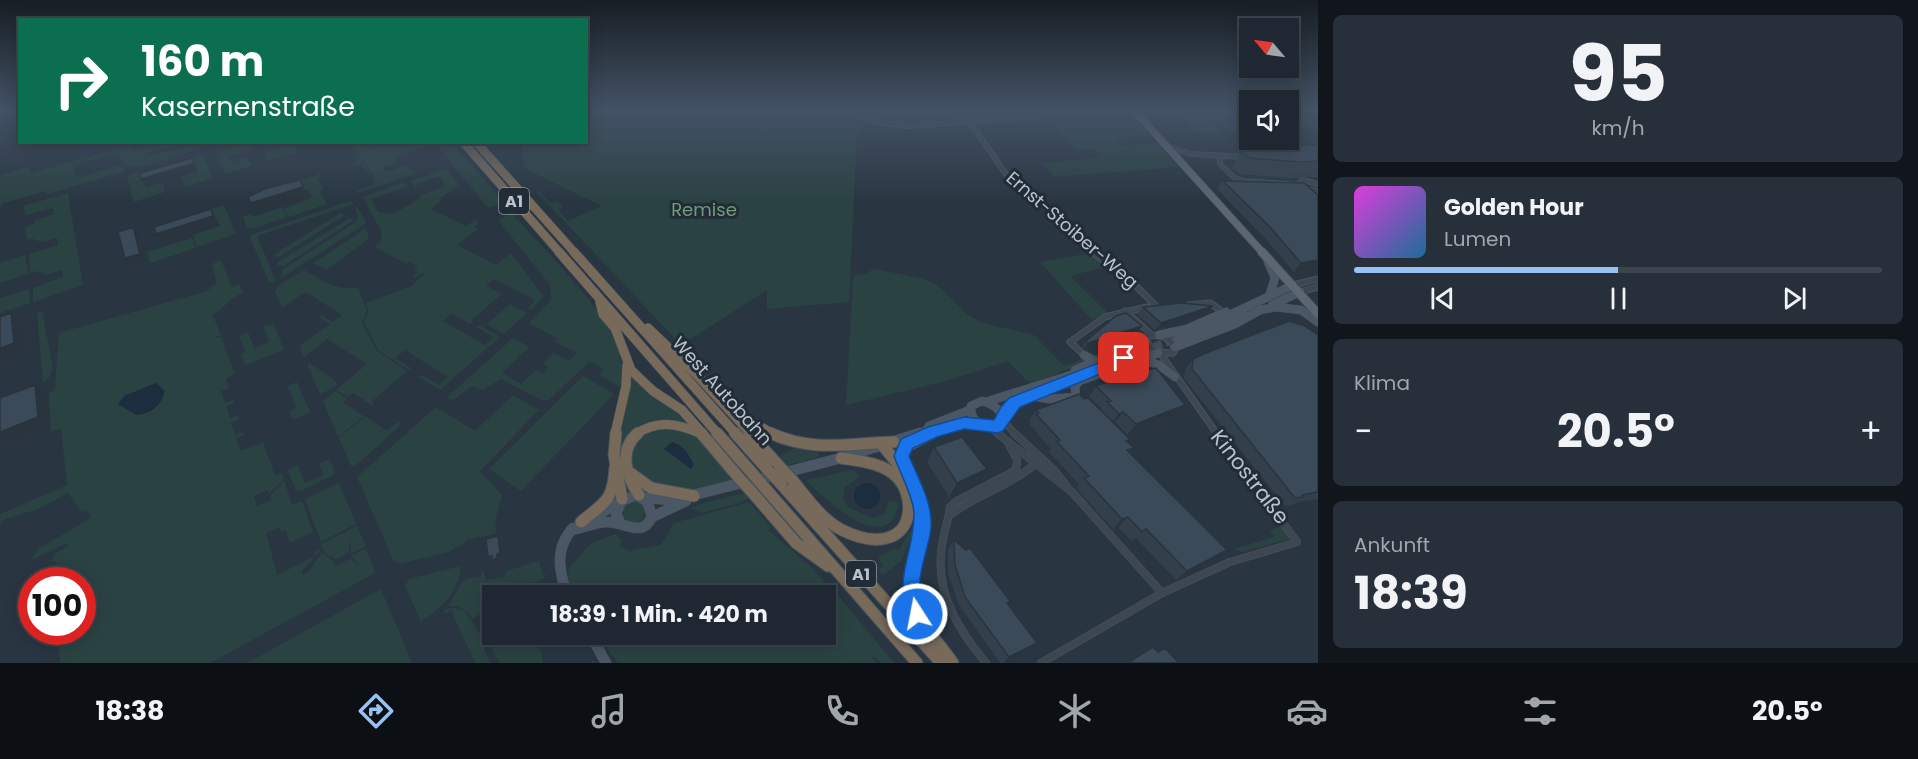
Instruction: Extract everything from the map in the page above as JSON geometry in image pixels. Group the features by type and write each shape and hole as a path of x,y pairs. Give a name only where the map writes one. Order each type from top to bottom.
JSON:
{"highway":[{"name":"West Autobahn","path":"466,144 917,663"},
{"name":"West Autobahn","path":"478,144 768,470 787,483 941,663"},
{"path":"600,299 603,314 615,328 627,362 643,384 682,410 796,543 842,576"},
{"path":"641,326 651,329 723,403 780,467 787,483 833,523 852,535 875,540 898,534 907,525 911,512 911,500 905,487 896,476 875,463 865,460 841,459"},
{"path":"627,362 627,382 614,447 621,466 642,497"},
{"path":"723,403 760,428 807,444 830,447 879,442 888,444 920,500 922,510 922,527 911,579 914,604 922,624 952,663"},
{"path":"581,522 610,498 628,446 637,433 645,428 671,423 687,426 703,435"},
{"path":"908,477 902,456 903,450 907,444 930,431"},
{"path":"621,466 642,485 652,490 694,496"},
{"path":"620,501 621,466"}],"main road":[{"path":"1162,140 1318,314"},
{"path":"1260,248 1276,277 1275,287 1269,296"},
{"path":"1176,343 1293,285"},
{"path":"1176,343 1235,324 1300,292"},
{"path":"565,585 558,563 563,540 581,522 611,510 630,495 669,500 694,496 841,459 930,431 964,423 977,423 988,427 998,426 1014,402 1031,396 1096,362 1152,337 1187,329 1223,312 1256,302"},
{"path":"1198,331 1260,310 1276,307 1297,309 1311,315 1318,322"},
{"path":"1086,369 1141,355 1159,353"},
{"path":"1084,355 1096,362"},
{"path":"1084,355 1086,369"},
{"path":"1141,355 1175,377"},
{"path":"930,431 929,426 970,410 977,402 986,402 1059,382 1079,381 1141,355"},
{"path":"1031,396 1049,399 1076,397 1075,390 1079,381"},
{"path":"986,402 997,407 1003,418"},
{"path":"970,410 977,423"},
{"path":"571,530 607,522 638,528 647,524 652,517 694,496"},
{"path":"642,497 652,506 652,517"},
{"path":"620,501 615,514 621,524"},
{"path":"596,645 606,663"}],"street":[{"name":"Ernst-Stoiber-Weg","path":"983,140 1010,180 1039,201 1080,243 1132,282 1155,305"},
{"path":"1169,147 1190,154 1246,157"},
{"path":"1224,156 1220,159 1221,165 1242,181 1284,181 1318,190"},
{"path":"1318,184 1304,180 1300,183 1318,196"},
{"path":"1293,285 1318,279"},
{"path":"1300,292 1318,287"},
{"path":"1183,305 1210,303 1223,312"},
{"path":"1084,355 1070,342 1105,317 1125,311 1164,305"},
{"path":"1125,311 1152,337 1176,343 1173,353 1159,353"},
{"name":"Kinostraße","path":"1152,337 1148,346 1159,353 1297,542 1230,562 1162,593"},
{"path":"1003,418 1019,441 1050,466 1162,593 1041,663"},
{"path":"988,427 1072,492"},
{"path":"986,663 957,624 943,589 941,553 950,507 960,498 1016,470 1017,460 1007,441"},
{"path":"949,516 963,505 1022,478 1036,463 1036,456 1032,451"}],"green space":[{"name":"Remise","path":"588,140 857,140 849,302 767,309 767,290 681,345 537,192 539,191 550,203 557,201 563,207 558,210 568,221 602,206 526,169 521,144 588,144"},
{"path":"1065,140 1117,140 1122,146 1157,143 1179,167 1054,177 1042,163 1096,158 1099,154 1092,149 1076,149"},
{"path":"158,144 184,144 150,152 144,157 194,144 199,144 203,148 138,168 127,165 120,156 114,157 113,154 73,165 76,178 117,166 125,169 124,172 47,194 46,191 3,203 0,208 0,176 28,166 30,173 129,146 135,151"},
{"path":"240,144 250,144 252,149 229,157 232,162 247,157 252,166 225,174 215,152"},
{"path":"278,144 293,144 298,152 268,161 263,152 279,147"},
{"path":"351,144 367,144 369,148 383,144 426,144 428,146 395,158 398,162 383,167 386,172 408,165 415,174 358,193 356,190 375,185 370,175 378,183 357,152 370,174 361,164 357,166 355,163 358,159"},
{"path":"436,144 454,144 515,216 513,218 518,220 558,264 602,317 618,347 621,388 599,374 604,369 590,361 549,400 541,400 501,379 483,390 472,386 453,400 446,398 513,338 529,347 502,373 521,384 536,370 543,373 549,367 542,364 554,353 569,361 577,353 555,342 558,339 529,323 551,300 550,285 498,220 507,216 498,205 488,208"},
{"path":"203,155 213,178 185,187 181,176 171,173 168,164"},
{"path":"166,165 169,172 159,183 163,184 165,192 134,202 129,185 156,177 129,184 127,176"},
{"path":"447,170 459,185 440,198 442,200 431,209 466,226 477,219 478,224 474,227 478,229 457,245 496,265 511,253 543,296 531,310 528,309 535,300 494,279 486,286 502,294 471,320 473,322 470,324 451,314 443,321 485,345 494,337 476,327 479,325 500,337 440,390 419,377 422,375 439,385 448,377 405,350 395,358 411,368 409,370 379,351 364,322 369,311 366,303 412,286 428,270 415,278 412,277 418,273 414,270 418,267 409,262 406,264 374,246 380,242 382,232 362,197 405,182 408,186 371,199 378,212 393,214 419,199 420,195 446,186 439,176 416,184 417,189 411,181"},
{"path":"320,174 321,176 317,178 323,187 320,192 327,204 289,217 284,209 312,197 308,189 299,192 284,186"},
{"path":"68,193 83,285 33,302 33,288 63,277 62,270 45,275 38,271 30,273 29,254 58,245 57,238 43,242 33,238 27,240 25,227 35,224 35,220 54,214 53,208 26,215 23,206"},
{"path":"350,201 354,204 257,236 276,281 269,282 250,238 251,235"},
{"path":"224,205 236,234 197,247 193,235 199,225 195,214"},
{"path":"282,207 287,217 252,229 247,228 243,217 251,214 253,217"},
{"path":"354,207 357,207 365,224 281,278 283,269 356,222 358,215"},
{"path":"340,213 345,215 279,257 272,256"},
{"path":"350,218 353,220 351,222 283,266 277,265 278,262"},
{"path":"366,228 369,239 326,270 314,263"},
{"path":"192,238 196,248 150,263 147,252"},
{"path":"1090,253 1108,266 1070,276 1108,313 1092,320 1040,262"},
{"path":"25,255 28,274 0,283 0,263"},
{"path":"221,260 232,287 239,284 243,293 212,314 221,335 215,337 221,337 226,350 221,352 226,351 235,373 226,379 229,388 221,391 225,403 233,400 234,403 226,406 230,418 238,415 239,419 231,423 235,435 243,432 244,435 236,438 241,451 263,442 275,476 282,473 284,479 269,494 267,490 254,496 257,506 271,500 270,496 284,480 292,505 302,501 313,532 290,543 286,530 281,532 279,527 266,533 277,575 315,556 314,552 319,549 320,551 302,571 303,575 310,570 322,552 333,561 335,566 350,559 361,566 351,556 366,548 375,573 210,663 60,663 58,645 96,645 96,567 57,567 56,561 52,562 53,556 68,547 67,543 31,560 38,549 91,518 87,510 82,513 68,493 38,509 5,519 0,524 0,514 67,485 61,428 51,432 49,394 55,388 59,333 207,291 217,283 212,264"},
{"path":"874,269 921,278 937,285 967,314 980,322 1034,335 1064,366 1098,353 1110,352 1031,384 1008,361 950,380 846,405 854,275 865,274"},
{"path":"304,270 336,286 358,287 367,311 362,323 378,352 407,371 371,402 373,406 353,393 348,397 336,390 367,364 327,339 304,357 299,346 324,328 329,329 326,327 330,324 319,317 321,315 333,322 342,315 306,292 282,308 275,291 279,285"},
{"path":"29,289 30,303 0,313 0,298"},
{"path":"510,304 527,313 504,334 487,324"},
{"path":"42,311 53,368 49,378 43,382 37,313"},
{"path":"274,324 284,350 245,365 241,354 246,352 239,336 248,332 254,348 269,342 263,326"},
{"path":"310,363 337,382 337,385 320,395 307,364"},
{"path":"630,375 677,410 688,424 672,420 657,422 629,436 632,490 624,492 617,445 629,393"},
{"path":"583,376 614,394 521,491 489,469"},
{"path":"297,382 310,412 293,420 289,412 296,408 288,386"},
{"path":"335,391 347,398 343,402 364,416 338,437 323,401"},
{"path":"513,395 539,410 480,471 502,495 495,522 497,533 468,540 467,536 467,541 449,552 402,563 394,562 357,477 436,407 475,431"},
{"path":"380,409 402,424 355,466 351,466 339,438 365,416 387,431 397,422"},
{"path":"677,426 701,439 734,480 698,490 678,492 660,489 639,475 631,464 634,445 642,435 653,428"},
{"path":"794,448 818,453 820,457 788,465 779,456"},
{"path":"330,459 335,473 333,475 301,491 295,489 288,470 298,465 305,483 323,475 319,464"},
{"path":"854,470 860,477 845,487 843,498 849,508 874,518 884,514 889,501 899,503 893,519 882,526 869,526 855,520 806,480"},
{"path":"339,483 356,524 321,542 305,499"},
{"path":"746,494 749,498 740,503 701,513 692,509 697,505"},
{"path":"630,501 638,501 645,508 645,516 638,523 630,523 623,516 623,508"},
{"path":"749,502 771,527 768,530 828,585 570,585 568,571 583,552 594,543 615,534 621,539 620,546 629,551 661,545 674,523"},
{"path":"915,523 917,524 901,561 883,575 878,570 883,566 878,557 896,548 898,551"},
{"path":"1284,524 1289,539 1243,552 1234,549 1274,537 1270,531"},
{"path":"357,526 366,546 351,554 351,538 348,553 336,559 326,554 321,544"},
{"path":"539,561 543,575 548,575 533,585 482,585 482,613 472,619 462,608 448,606 464,580 481,576 481,571 486,580 505,577 506,571"},
{"path":"461,566 453,592 436,611 421,622 405,586 409,579"},
{"path":"381,589 412,663 247,663"},
{"path":"836,593 894,663 881,663 870,653 877,663 618,663 606,646 836,645"},
{"path":"455,608 465,611 479,632 482,630 481,641 490,663 475,663 451,610 444,614 445,609"},
{"path":"490,645 538,645 542,653 543,663 499,663"}],"shaded area":[{"path":"156,383 165,391 161,401 151,411 136,415 118,404 124,396"},
{"path":"672,442 680,445 688,454 694,465 691,469 664,449"},
{"path":"867,483 876,487 880,496 876,505 867,509 858,505 854,496 858,487"}],"building":[{"path":"1299,145 1318,145 1318,161 1250,158 1242,152 1244,150 1299,150"},
{"path":"192,158 194,163 141,179 140,173"},
{"path":"300,180 303,187 251,203 248,197 267,188"},
{"path":"1223,181 1304,183 1318,195 1318,260 1301,263 1269,226"},
{"path":"211,209 213,216 156,234 154,227"},
{"path":"133,227 140,254 125,258 118,232"},
{"path":"1181,303 1213,306 1161,323 1143,307"},
{"path":"11,313 14,343 0,348 0,317"},
{"path":"1126,313 1142,326 1088,343 1086,341 1116,316"},
{"path":"1289,321 1305,326 1318,335 1318,492 1295,498 1192,369 1193,359"},
{"path":"1156,368 1185,405 1136,424 1123,412 1119,414 1107,402 1111,401 1096,386 1131,373"},
{"path":"35,385 38,417 0,432 0,398"},
{"path":"1079,394 1084,399 1088,398 1130,439 1126,441 1134,448 1127,450 1227,550 1187,571 1146,529 1142,532 1128,517 1122,519 1084,478 1089,476 1057,442 1060,440 1036,414 1039,413 1036,410"},
{"path":"962,437 987,469 957,483 934,447"},
{"path":"498,536 500,553 492,560 492,556 488,557 486,539"},
{"path":"954,540 966,550 970,548 1010,601 1007,603 1037,643 1009,657 965,597 955,565"},
{"path":"1153,647 1158,652 1165,648 1179,663 1129,662"}],"tunnel":[{"path":"1143,351 1175,339"}],"route":[{"path":"917,614 911,579 922,527 922,510 902,456 907,444 933,432 964,423 977,423 988,427 998,426 1003,422 1003,416 1014,402 1124,358"}]}
